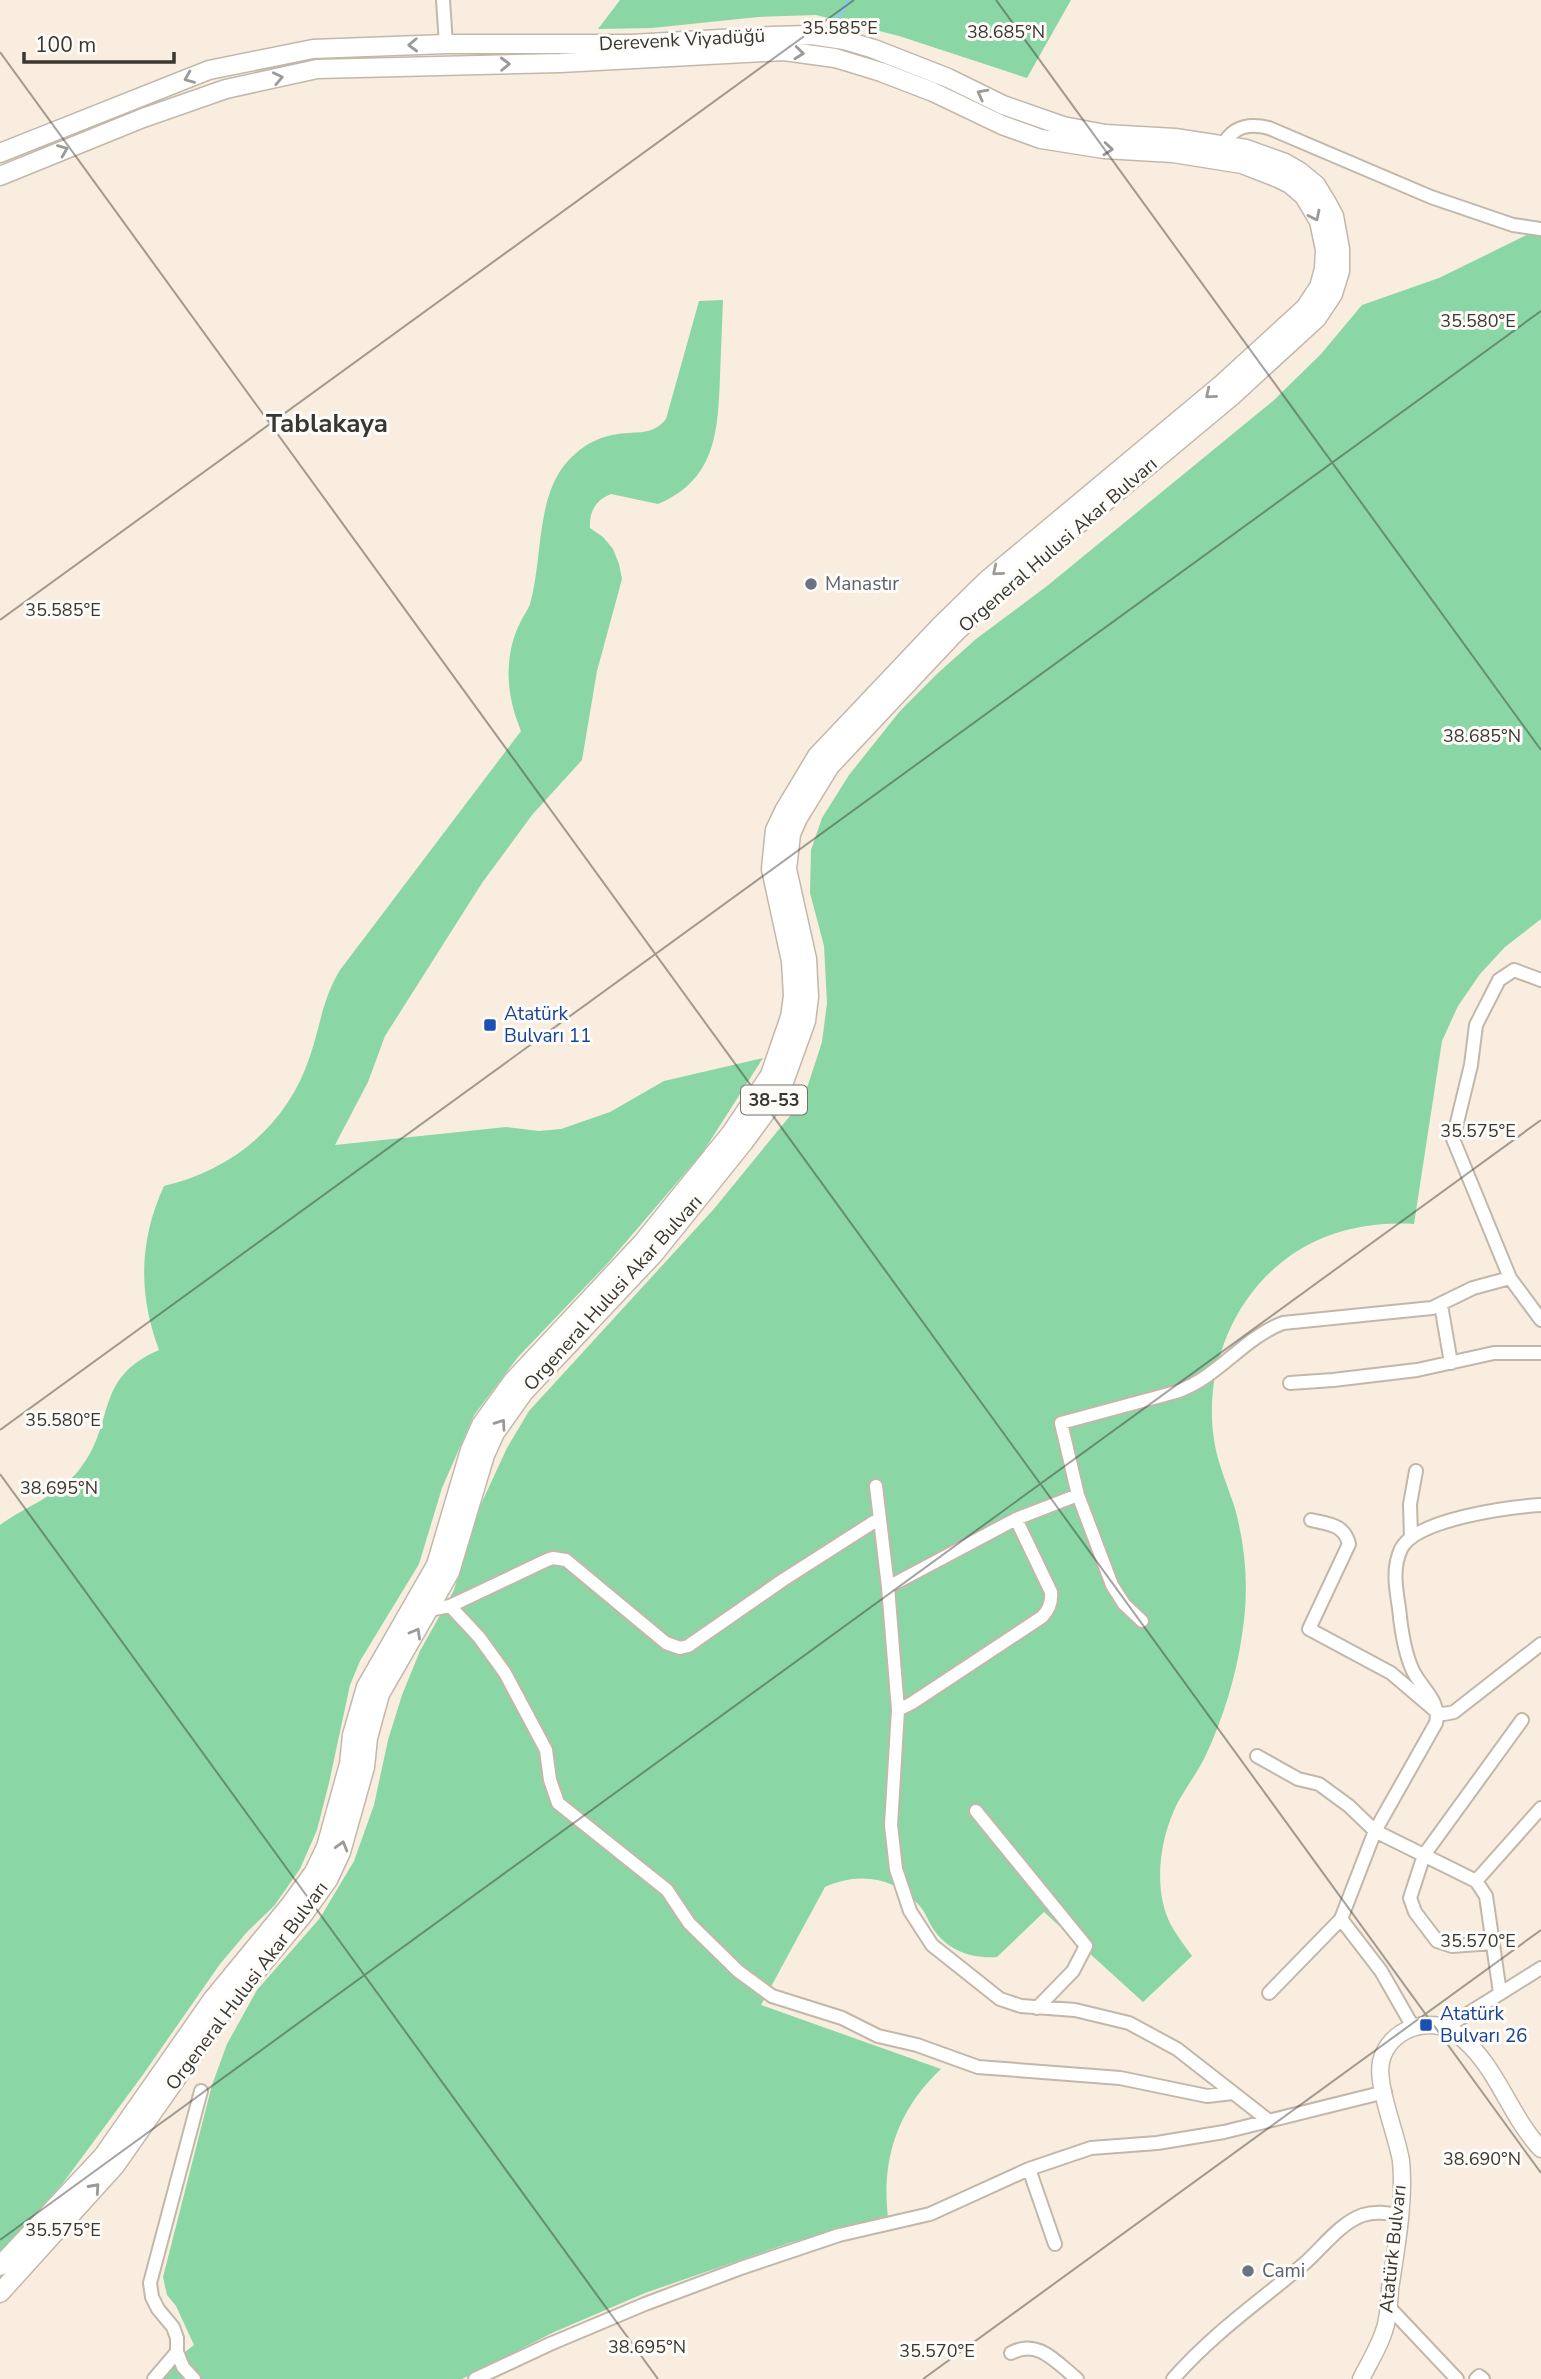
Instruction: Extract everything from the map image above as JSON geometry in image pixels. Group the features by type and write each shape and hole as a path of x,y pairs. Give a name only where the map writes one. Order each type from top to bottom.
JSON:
{"main road":[{"name":"Derevenk Viyadüğü","path":"446,44 665,43 792,35 828,37 859,44 933,72 1003,105 1045,120"},
{"name":"38-53","path":"0,153 209,70 313,49 446,44"},
{"name":"Derevenk Viyadüğü","path":"0,176 143,118 226,89 317,69 560,63 769,51 817,55 852,63 909,82 1002,125 1041,139"},
{"name":"Orgeneral Hulusi Akar Bulvarı","path":"0,2293 115,2166 225,2009 303,1915 328,1880 341,1852 365,1768 368,1738 380,1694 450,1572 485,1455 495,1433 524,1392 654,1254 744,1142 785,1082 806,1021 809,997 807,959 787,869 791,834 830,766 997,592 1262,370 1317,318 1333,294 1340,271 1340,248 1334,216 1316,185 1299,171 1246,149 1175,138 1105,134 1063,127 1045,120"},
{"name":"Orgeneral Hulusi Akar Bulvarı","path":"0,2266 103,2156 212,2000 314,1872 326,1847 349,1764 352,1735 366,1687 436,1565 470,1450 481,1425 512,1382 642,1244 731,1133 770,1075 790,1017 793,996 791,961 771,869 775,830 817,757 940,625 987,580 1232,375 1305,308 1319,287 1325,250 1319,221 1304,196 1284,181 1242,164 1173,153 1104,149 1041,139"}],"street":[{"path":"443,0 446,44"},
{"path":"1223,145 1227,137 1240,128 1258,125 1431,197 1513,226 1541,229"},
{"path":"1541,980 1514,970 1499,980 1476,1025 1471,1065 1454,1139 1510,1278 1541,1320"},
{"path":"1142,1621 1124,1604 1112,1585 1078,1495 1061,1423 1194,1385 1264,1332 1283,1323 1422,1310 1441,1305 1473,1288 1510,1278"},
{"path":"1441,1305 1451,1363"},
{"path":"1290,1383 1418,1370 1494,1353 1541,1353"},
{"path":"1411,1537 1410,1504 1416,1471"},
{"path":"876,1486 898,1710 891,1825 896,1870 910,1911 932,1945 1000,1999 1021,2006 1075,2010 1129,2023 1177,2049 1268,2120"},
{"path":"888,1587 1016,1519 1078,1495"},
{"path":"1269,1993 1341,1919 1375,1831 1434,1727 1438,1713 1435,1702 1420,1684 1410,1663 1400,1615 1396,1565 1401,1549 1411,1537 1428,1528 1469,1515 1541,1505"},
{"path":"429,1610 450,1606 547,1560 560,1558 566,1560 666,1643 680,1648 688,1646 783,1580 880,1518"},
{"path":"898,1710 1042,1617 1047,1611 1051,1592 1016,1519"},
{"path":"1311,1520 1339,1527 1345,1533 1349,1544 1309,1629 1391,1673 1438,1713 1454,1712 1541,1644"},
{"path":"450,1606 479,1637 505,1673 546,1750 550,1780 558,1803 667,1890 690,1923 738,1971 772,1996 842,2018 878,2036 917,2045 978,2067 1120,2078 1207,2096 1233,2093"},
{"path":"1493,1943 1452,1946 1437,1941 1415,1912 1410,1898 1423,1855 1522,1720"},
{"path":"1257,1756 1298,1779 1319,1784 1349,1805 1375,1831 1476,1881 1486,1896 1500,1993"},
{"path":"1476,1881 1541,1808"},
{"path":"976,1811 1086,1946 1073,1971 1037,2008"},
{"path":"1341,1919 1381,1970 1413,2027 1426,2025 1445,2028 1464,2040 1483,2058 1528,2136 1541,2149"},
{"path":"1445,2028 1541,1968"},
{"name":"Atatürk Bulvarı","path":"1361,2379 1385,2329 1400,2215 1401,2162 1380,2078 1381,2063 1385,2049 1392,2040 1413,2027"},
{"path":"194,2379 183,2367 177,2352 177,2338 173,2327 158,2309 152,2297 150,2283 201,2091"},
{"path":"475,2379 550,2344 741,2268 839,2235 930,2214 1029,2169 1091,2148 1157,2143 1223,2132 1385,2092"},
{"path":"1029,2169 1055,2244"},
{"path":"1173,2379 1212,2338 1306,2262 1349,2222 1380,2212 1400,2215"},
{"path":"1388,2306 1457,2379"},
{"path":"1011,2353 1018,2349 1035,2348 1043,2351 1077,2379"},
{"path":"154,2379 177,2352"},
{"path":"1476,2379 1479,2376 1483,2379"}],"green space":[{"path":"620,0 1071,0 1027,78 899,36 816,15 758,17 652,28 598,29"},
{"path":"1541,228 1541,919 1505,947 1480,974 1458,1006 1442,1041 1414,1224 1359,1227 1324,1238 1291,1255 1257,1286 1241,1308 1220,1357 1212,1411 1214,1438 1242,1539 1246,1580 1245,1608 1236,1666 1218,1728 1205,1757 1178,1802 1163,1847 1160,1879 1165,1911 1173,1929 1192,1956 1143,2002 1044,1912 997,1957 978,1956 960,1951 944,1942 920,1907 898,1887 862,1878 837,1882 825,1887 761,2005 941,2069 914,2101 896,2136 887,2175 888,2217 789,2243 645,2293 552,2333 462,2379 150,2379 194,2345 176,2306 167,2295 163,2277 212,2085 227,2044 257,1990 320,1918 354,1861 374,1805 388,1740 402,1695 420,1651 454,1590 476,1515 507,1448 529,1411 713,1210 794,1111 808,1085 822,1042 827,1003 824,946 810,893 811,850 822,818 849,775 900,711 938,673 976,639 1047,586 1273,401 1321,354 1362,305 1439,278"},
{"path":"723,300 718,416 710,452 703,467 692,482 658,504 611,494 601,499 592,511 590,528 603,537 613,549 622,579 597,671 582,760 532,815 482,883 385,1036 368,1082 335,1145 506,1127 539,1131 561,1129 610,1112 664,1081 763,1058 703,1152 607,1264 518,1357 474,1415 442,1488 419,1564 360,1661 350,1685 317,1830 300,1869 274,1906 220,1964 63,2183 0,2255 0,1525 52,1494 71,1479 91,1453 114,1388 124,1374 138,1362 159,1350 147,1308 144,1267 150,1227 164,1186 189,1179 235,1156 272,1123 288,1103 310,1056 325,1002 340,970 521,731 510,690 510,653 516,632 530,604 546,504 562,469 575,454 595,441 612,435 644,432 655,428 666,419 699,301"}],"waterway":[{"path":"830,29 849,0"}],"place":[{"name":"Manastır","path":"811,584"},
{"name":"Atatürk Bulvarı 11","path":"490,1025"},
{"name":"Atatürk Bulvarı 26","path":"1426,2025"},
{"name":"Cami","path":"1248,2271"}],"district":[{"name":"Tablakaya","path":"327,423"}]}
